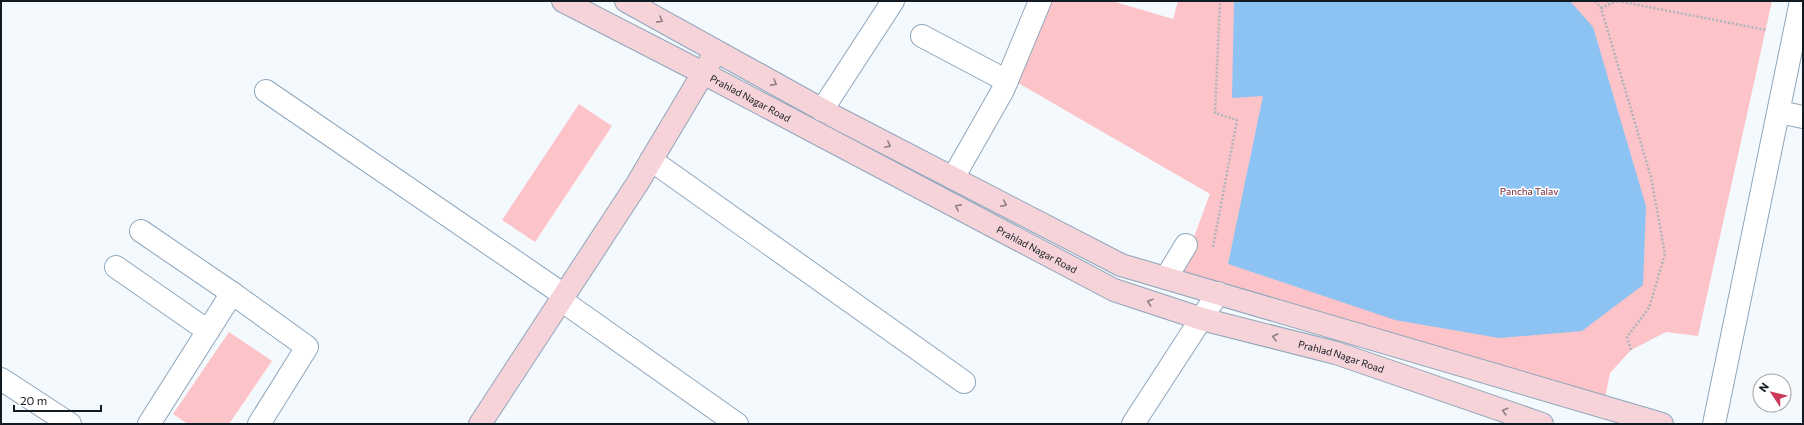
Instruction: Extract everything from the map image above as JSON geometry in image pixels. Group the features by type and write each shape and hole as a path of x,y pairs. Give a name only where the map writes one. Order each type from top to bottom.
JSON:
{"street":[{"name":"Prahlad Nagar Road","path":"563,1 703,73 1114,290 1202,318 1336,353 1542,424"},
{"path":"626,1 822,110 1122,265 1662,424"},
{"path":"822,110 893,1"},
{"path":"953,178 1007,81 1040,1"},
{"path":"1714,424 1802,1"},
{"path":"922,36 1007,81"},
{"path":"480,424 651,160 716,51"},
{"path":"266,91 562,297 737,424"},
{"path":"1778,112 1803,117"},
{"path":"651,160 964,382"},
{"path":"141,231 232,293 307,347 259,424"},
{"path":"1166,278 1186,245"},
{"path":"116,267 208,331"},
{"path":"149,424 232,293"},
{"path":"1132,424 1218,293"},
{"path":"1,379 70,424"}],"path":[{"path":"1213,248 1237,120 1215,113 1220,1"},
{"path":"1595,1 1601,8 1651,177 1666,254 1649,308 1627,337 1631,350"},
{"path":"1601,8 1618,1 1766,30"}],"green space":[{"name":"Pancha Talav","path":"1033,1 1112,1 1173,19 1178,1 1772,1 1698,336 1666,332 1631,350 1610,373 1602,414 1179,277 1210,194 1006,76"},
{"path":"579,104 612,126 535,242 502,220"},
{"path":"229,332 272,361 229,424 188,424 173,414"}],"water":[{"path":"1234,1 1570,1 1593,27 1646,206 1643,285 1582,331 1499,338 1395,320 1228,264 1263,96 1232,98"}]}
